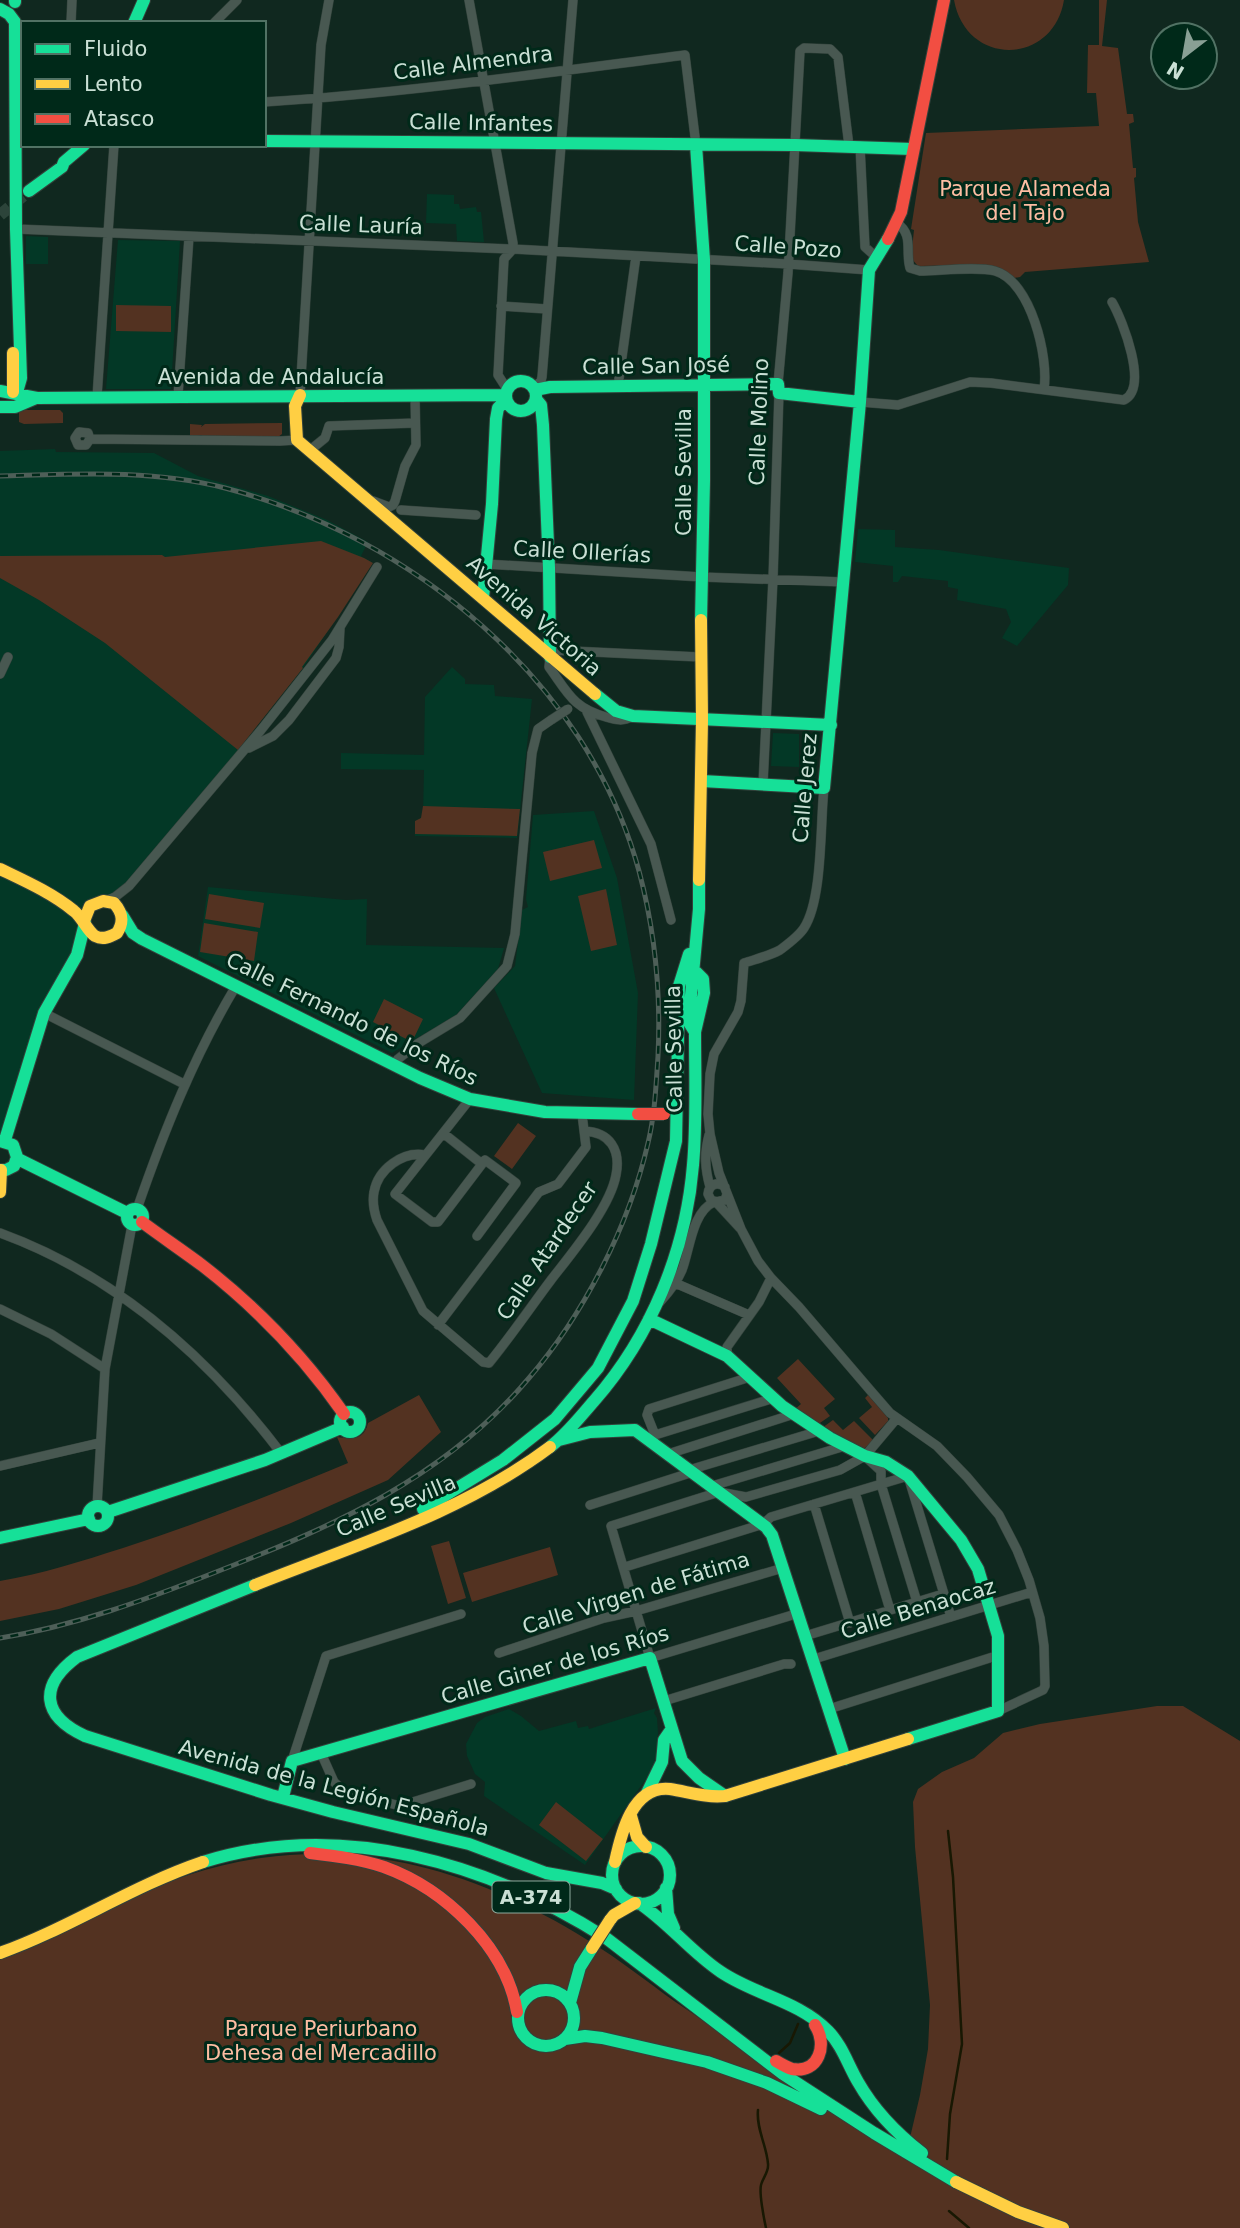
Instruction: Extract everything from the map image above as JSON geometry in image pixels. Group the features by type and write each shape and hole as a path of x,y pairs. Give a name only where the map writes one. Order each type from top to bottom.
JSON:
{"main road":[{"path":"135,21 144,0"},
{"path":"897,223 944,0"},
{"path":"0,9 9,14 15,22 20,113 16,229 21,378 14,395"},
{"name":"Calle Infantes","path":"266,141 795,145 912,149"},
{"name":"Calle Sevilla","path":"335,1553 352,1549 478,1492 559,1440 617,1375 652,1314 674,1261 691,1187 695,1032 704,986 699,974 692,972 697,931 702,781 700,657 704,260 696,145"},
{"path":"29,191 62,167 82,147"},
{"name":"Calle Jerez","path":"824,788 860,402 869,270 897,223"},
{"path":"14,395 12,359 19,318"},
{"path":"483,598 494,483 496,419 498,408 518,380 527,382 542,408 550,653"},
{"name":"Calle San José","path":"535,392 550,387 703,384 779,389 860,402"},
{"path":"506,395 512,408 521,411 530,407 535,392"},
{"name":"Avenida de Andalucía","path":"0,407 15,407 14,395 37,398 506,395"},
{"path":"297,440 295,406 300,395"},
{"name":"Avenida Victoria","path":"297,440 550,653 611,714 831,725"},
{"path":"702,781 824,788"},
{"path":"0,869 56,898 85,922 88,930 95,936 108,937"},
{"path":"56,898 82,905 102,901 121,912 120,929 77,955"},
{"path":"0,1192 0,1170 10,1169 18,1159 14,1145 2,1141 44,1013 77,955 86,912 90,906 102,901"},
{"name":"Calle Fernando de los Ríos","path":"121,912 133,933 142,939 393,1065 470,1099 545,1112 671,1115"},
{"name":"Calle Sevilla","path":"335,1553 350,1543 441,1499 502,1460 555,1419 599,1365 633,1301 673,1159 671,1115 680,979 697,931"},
{"name":"Calle Fernando de los Ríos","path":"108,937 142,939"},
{"path":"680,990 683,977 692,972"},
{"path":"0,1538 89,1519 94,1525 100,1526 106,1522 102,1509 160,1496 281,1453 343,1421 295,1353 257,1313 206,1269 134,1217 18,1159"},
{"path":"647,1793 659,1789 706,1798 726,1796 998,1711 999,1656 998,1636 978,1569 961,1540 908,1476 886,1462 865,1456 819,1431 774,1398 727,1356 652,1314"},
{"path":"613,1339 613,1349 620,1354 625,1355 631,1351"},
{"path":"599,1365 610,1361 618,1368 617,1375"},
{"path":"570,1403 567,1421 580,1432 635,1430 654,1439 668,1454 763,1524 772,1535 845,1759"},
{"path":"559,1440 590,1432"},
{"name":"Avenida de la Legión Española","path":"335,1553 77,1657 61,1671 51,1692 50,1706 59,1719 77,1732 196,1772 312,1806 469,1844 551,1874 600,1881 617,1890"},
{"path":"650,1657 679,1756 685,1766 699,1778 726,1796"},
{"name":"Calle Giner de los Ríos","path":"292,1761 650,1657"},
{"path":"671,1730 665,1736 662,1762 647,1793 626,1823 614,1863 612,1881 617,1890 622,1897 657,1915 691,1948 727,1976 792,2006 820,2023 835,2040 873,2106 946,2177"},
{"path":"282,1797 292,1761"},
{"path":"631,1816 632,1827 646,1847"},
{"name":"A-374","path":"0,1952 48,1935 166,1875 228,1856 270,1848 329,1844 371,1848 448,1865 516,1890 577,1920 608,1940 750,2050 872,2132 946,2177 999,2204 1063,2228"},
{"path":"577,1878 594,1874 614,1863 628,1849 637,1846 654,1850 667,1862 669,1880 666,1888 655,1900 637,1903 612,1918"},
{"path":"270,1848 366,1861 396,1871 450,1905 488,1948 515,1995 519,2029 531,2043 549,2046 565,2039 585,2036 707,2062 796,2095 844,2122 872,2132"},
{"path":"666,1888 668,1914 674,1929"},
{"path":"570,2003 580,1967 612,1918 617,1890"},
{"path":"550,1990 580,1967"},
{"path":"517,2012 526,1997 541,1990 558,1992 570,2003 574,2012 574,2022 565,2039"},
{"path":"750,2050 794,2069 810,2066 821,2053 823,2045 819,2029 811,2018"}],"street":[{"path":"71,21 72,0"},
{"path":"216,21 237,0"},
{"path":"300,395 321,45 329,0"},
{"path":"469,0 513,249 504,259 501,306 498,375 506,395"},
{"path":"535,392 542,377 573,0"},
{"path":"15,1 15,22"},
{"name":"Calle Molino","path":"763,784 779,389 799,61 800,51 804,48 830,49 836,55 855,146"},
{"name":"Calle Almendra","path":"266,102 484,81 685,55"},
{"name":"Calle Sevilla","path":"685,55 696,145"},
{"path":"855,146 865,247 875,256"},
{"path":"97,397 114,147"},
{"path":"897,223 907,233 910,268 920,271 996,271 1013,284 1031,312 1038,332 1044,359 1044,389"},
{"name":"Calle Lauría","path":"16,229 513,249 704,260"},
{"path":"178,396 189,237"},
{"path":"618,386 636,256"},
{"name":"Calle Pozo","path":"704,260 869,270"},
{"path":"860,402 898,405 970,382 1124,400 1131,397 1134,385 1132,358 1121,317 1112,302"},
{"path":"501,306 547,309"},
{"path":"366,497 388,507 395,501 405,466 416,445 415,396"},
{"path":"309,451 325,438 329,426 415,423"},
{"path":"90,439 297,440"},
{"path":"395,501 405,515 404,530"},
{"path":"401,510 476,515"},
{"name":"Calle Ollerías","path":"486,564 702,577 844,582"},
{"path":"102,901 116,897 129,886 237,758 332,640 376,567"},
{"path":"237,758 253,744 273,736 289,719 335,658 341,623"},
{"path":"611,714 587,712 572,707 549,667 550,653 700,657"},
{"path":"0,674 8,657"},
{"path":"393,1065 417,1044 460,1017 507,967 515,934 533,753 538,729 572,707"},
{"path":"587,712 651,845 671,920"},
{"name":"Calle Jerez","path":"710,1187 705,1157 710,1134 710,1074 714,1054 738,1012 744,963 778,951 789,943 803,929 813,909 824,788"},
{"path":"121,912 129,886"},
{"path":"102,1509 99,1443 104,1369 134,1217 184,1084 236,986"},
{"path":"44,1013 184,1084"},
{"path":"470,1099 395,1194 432,1223 438,1222 485,1160 516,1183 477,1236"},
{"path":"425,1156 414,1153 403,1156 391,1166 376,1184 373,1207 416,1300 438,1325 539,1192 558,1184 586,1147 582,1114"},
{"name":"Calle Atardecer","path":"438,1325 482,1362 489,1363 572,1253 608,1196 616,1176 617,1156 612,1143 596,1132 584,1131"},
{"path":"443,1133 482,1164"},
{"name":"Calle Jerez","path":"710,1134 719,1173 741,1229"},
{"path":"652,1314 675,1283 707,1205 715,1202 724,1200 726,1191 718,1183 710,1187 708,1194 715,1202 724,1213 741,1229 758,1261 771,1278 890,1413 937,1446 999,1516 1017,1550 1032,1592 1044,1646 1045,1686 1043,1690 998,1711"},
{"path":"701,1215 710,1210 724,1213"},
{"path":"0,1234 56,1258 117,1294 170,1333 206,1365 281,1453"},
{"path":"727,1356 727,1347 759,1301 771,1278"},
{"path":"675,1283 749,1315"},
{"path":"0,1309 51,1335 104,1369"},
{"path":"750,1377 649,1409 647,1416 654,1439 774,1398"},
{"path":"668,1454 794,1414"},
{"path":"715,1489 746,1497 840,1470 865,1456 897,1418"},
{"path":"590,1505 819,1431"},
{"path":"0,1466 99,1443"},
{"path":"650,1657 611,1526 715,1489 746,1475 845,1446"},
{"path":"865,1456 881,1471 881,1484 917,1602"},
{"path":"625,1567 763,1524 771,1517 908,1476 951,1617"},
{"path":"855,1492 890,1610"},
{"path":"814,1504 850,1623"},
{"name":"Calle Virgen de Fátima","path":"499,1653 604,1618 783,1568"},
{"name":"Calle Benaocaz","path":"814,1659 1032,1592"},
{"path":"806,1636 943,1594"},
{"name":"Calle Giner de los Ríos","path":"650,1657 799,1613"},
{"path":"292,1761 326,1656 461,1614"},
{"path":"829,1709 999,1656"},
{"path":"664,1701 791,1664"},
{"path":"321,1754 334,1782 344,1791 400,1806 471,1784"}],"shaded area":[{"path":"427,194 454,195 454,204 459,204 460,209 476,207 477,212 481,212 484,242 457,241 456,224 426,223"},
{"path":"26,236 48,237 48,264 26,264"},
{"path":"118,240 180,241 171,389 106,389"},
{"path":"55,449 56,452 154,453 198,476 268,496 327,520 368,542 361,556 373,563 303,668 238,750 218,782 124,896 84,909 74,906 83,926 83,948 45,1014 0,1149 0,451"},
{"path":"858,529 895,530 895,547 939,550 1069,568 1068,585 1017,646 1002,638 1011,622 1006,609 957,600 958,589 948,587 948,581 902,576 898,582 893,582 893,566 855,562"},
{"path":"452,667 465,679 465,684 494,685 495,696 532,699 517,838 415,836 415,821 423,815 424,770 341,769 341,753 424,755 425,697"},
{"path":"773,733 799,734 799,767 771,766"},
{"path":"594,811 617,878 638,993 634,1100 542,1093 494,988 515,966 522,910 528,907 526,899 533,815"},
{"path":"208,887 346,900 367,899 366,945 504,948 498,969 456,1015 392,1053 198,956"},
{"path":"656,1708 654,1713 658,1733 655,1766 585,1865 484,1796 485,1782 475,1774 467,1756 466,1744 477,1723 485,1717 509,1709 539,1731 576,1721 578,1728 588,1726 589,1729"}],"green space":[{"path":"954,0 1064,0 1057,22 1044,37 1028,47 1009,50 991,47 975,38 962,22"},
{"name":"Parque Alameda del Tajo","path":"1099,0 1107,0 1102,46 1118,48 1127,114 1133,114 1134,122 1129,124 1133,168 1136,168 1134,178 1138,222 1149,262 1025,272 1014,278 1000,268 988,265 918,266 911,258 914,230 911,229 926,133 1099,126 1096,93 1087,93 1088,45 1099,45"},
{"path":"116,305 171,306 171,332 116,331"},
{"path":"19,410 60,410 63,413 63,423 24,424 19,422"},
{"path":"282,423 282,434 278,437 210,439 201,435 190,439 190,424 202,425 201,427 205,424"},
{"path":"321,541 373,563 303,668 238,750 105,643 0,578 0,556 165,557"},
{"path":"423,806 520,809 517,836 415,834 415,821 421,818"},
{"path":"594,840 602,868 550,881 543,852"},
{"path":"606,889 617,945 591,951 578,896"},
{"path":"209,894 264,903 260,928 205,919"},
{"path":"204,923 258,932 254,961 200,952"},
{"path":"384,999 423,1019 412,1042 373,1022"},
{"path":"518,1123 536,1136 512,1169 494,1156"},
{"path":"798,1359 835,1399 824,1408 830,1416 817,1425 794,1410 801,1404 777,1378"},
{"path":"419,1395 441,1432 388,1480 291,1523 136,1585 59,1609 0,1621 0,1581 62,1567 152,1538 237,1508 348,1463 337,1437 360,1436 368,1423"},
{"path":"868,1395 888,1418 875,1435 859,1418 872,1407 865,1398"},
{"path":"833,1420 843,1430 854,1421 873,1440 864,1449 822,1428"},
{"path":"449,1541 466,1598 448,1604 431,1546"},
{"path":"550,1547 558,1575 472,1602 463,1573"},
{"name":"Parque Periurbano Dehesa del Mercadillo","path":"1157,1706 1183,1706 1240,1741 1240,2228 0,2228 0,1957 160,1885 227,1864 307,1854 352,1855 396,1861 480,1886 521,1903 611,1955 675,2002 905,2159 928,2049 930,2005 915,1847 913,1802 918,1789 942,1772 974,1758 1003,1733 1040,1724"},
{"path":"556,1802 603,1839 586,1861 539,1825"}],"waterway":[{"path":"947,2159 950,2114 962,2044 948,1831"},
{"path":"779,2053 790,2043 798,2024"},
{"path":"758,2110 768,2164 761,2189 766,2228"},
{"path":"949,2211 969,2228"}],"tunnel":[{"path":"0,215 29,191"}],"railway":[{"path":"0,476 141,475 225,488 294,511 361,542 424,580 483,626 534,679 579,737 614,802 639,871 649,916 658,986 659,1033 650,1132 640,1174 617,1237 568,1326 529,1378 496,1413 461,1444 424,1471 345,1517 260,1555 136,1602 55,1627 0,1638"}],"traffic: fast":[{"path":"135,21 144,0"},
{"path":"0,9 9,14 15,22 16,229 21,378 17,392"},
{"path":"266,141 795,145 912,149"},
{"path":"696,145 704,260 701,620"},
{"path":"29,191 62,167 82,147"},
{"path":"702,781 824,788 860,402 869,270 888,239"},
{"path":"521,381 532,385 536,396 532,407 521,411 510,407 506,396 510,385 521,381"},
{"path":"535,390 550,387 778,384 779,393 860,402"},
{"path":"0,391 37,398 505,395"},
{"path":"0,407 15,407 36,398"},
{"path":"536,399 541,405 543,425 550,657"},
{"path":"483,598 492,504 496,419 498,408 506,400"},
{"path":"595,694 616,711 633,716 831,725"},
{"path":"550,1447 594,1401 633,1349 662,1291 683,1229 694,1148 695,1032 690,1024 690,1006 699,880"},
{"path":"122,915 133,933 142,939 420,1078 470,1099 545,1112 638,1114"},
{"path":"5,1140 44,1013 77,955 85,923"},
{"path":"423,1509 503,1460 555,1419 598,1368 633,1301 651,1244 676,1141 679,986 689,954"},
{"path":"686,974 696,972 703,979 704,993 695,1032"},
{"path":"0,1141 13,1145 17,1157 14,1166 0,1170"},
{"path":"18,1159 127,1213"},
{"path":"132,1209 138,1209 143,1217 141,1223 132,1225 127,1220 127,1214 132,1209"},
{"path":"649,1319 727,1356 782,1406 830,1438 865,1456 886,1462 908,1476 961,1540 978,1569 998,1636 998,1711 908,1739"},
{"path":"350,1412 357,1415 360,1422 357,1429 350,1432 343,1429 340,1422 343,1415 350,1412"},
{"path":"108,1512 265,1460 343,1427"},
{"path":"559,1440 590,1432 635,1430 766,1527 772,1535 845,1759"},
{"path":"98,1506 105,1509 108,1516 105,1523 98,1526 91,1523 88,1516 91,1509 98,1506"},
{"path":"0,1538 89,1519"},
{"path":"255,1585 77,1657 64,1668 51,1689 53,1710 71,1728 85,1736 271,1795 469,1844 546,1873 602,1883 616,1889"},
{"path":"283,1797 292,1761 650,1658 682,1761 699,1778 725,1796"},
{"path":"647,1793 662,1762 664,1740 671,1730"},
{"path":"203,1862 255,1850 308,1845 360,1847 412,1856 513,1888 606,1938 783,2074 956,2182"},
{"path":"641,1846 657,1851 665,1859 670,1875 665,1891 657,1899 641,1904 625,1899 617,1891 612,1875 617,1859 625,1851 641,1846"},
{"path":"666,1888 668,1914 674,1928"},
{"path":"639,1903 721,1972 804,2012 828,2031 878,2111 922,2153"},
{"path":"570,2003 580,1967 592,1948"},
{"path":"540,1990 552,1990 562,1994 570,2002 574,2018 570,2034 562,2042 552,2046 540,2046 530,2042 522,2034 518,2024 518,2012 522,2002 530,1994 540,1990"},
{"path":"565,2039 585,2036 602,2038 707,2062 767,2083 821,2109"}],"traffic: slow":[{"path":"13,353 13,392"},
{"path":"300,395 295,406 297,440 595,694"},
{"path":"699,880 701,620"},
{"path":"0,869 66,905 77,914 92,934 98,937 117,933 122,918 114,903 103,901 90,906 84,921"},
{"path":"0,1192 1,1170"},
{"path":"255,1585 444,1509 481,1491 550,1447"},
{"path":"615,1862 630,1814 637,1803 657,1790 670,1789 725,1796 908,1739"},
{"path":"631,1816 637,1837 646,1847"},
{"path":"0,1953 51,1932 151,1883 203,1862"},
{"path":"610,1920 635,1903"},
{"path":"592,1948 610,1920"},
{"path":"956,2182 1018,2212 1063,2228"}],"traffic: jam":[{"path":"888,239 901,212 944,0"},
{"path":"638,1114 664,1114"},
{"path":"142,1222 203,1266 261,1317 313,1373 344,1414"},
{"path":"310,1853 384,1867 407,1877 450,1905 486,1943 500,1965 511,1988 517,2012"},
{"path":"776,2061 792,2069 809,2067 815,2062 821,2049 815,2025"}]}
